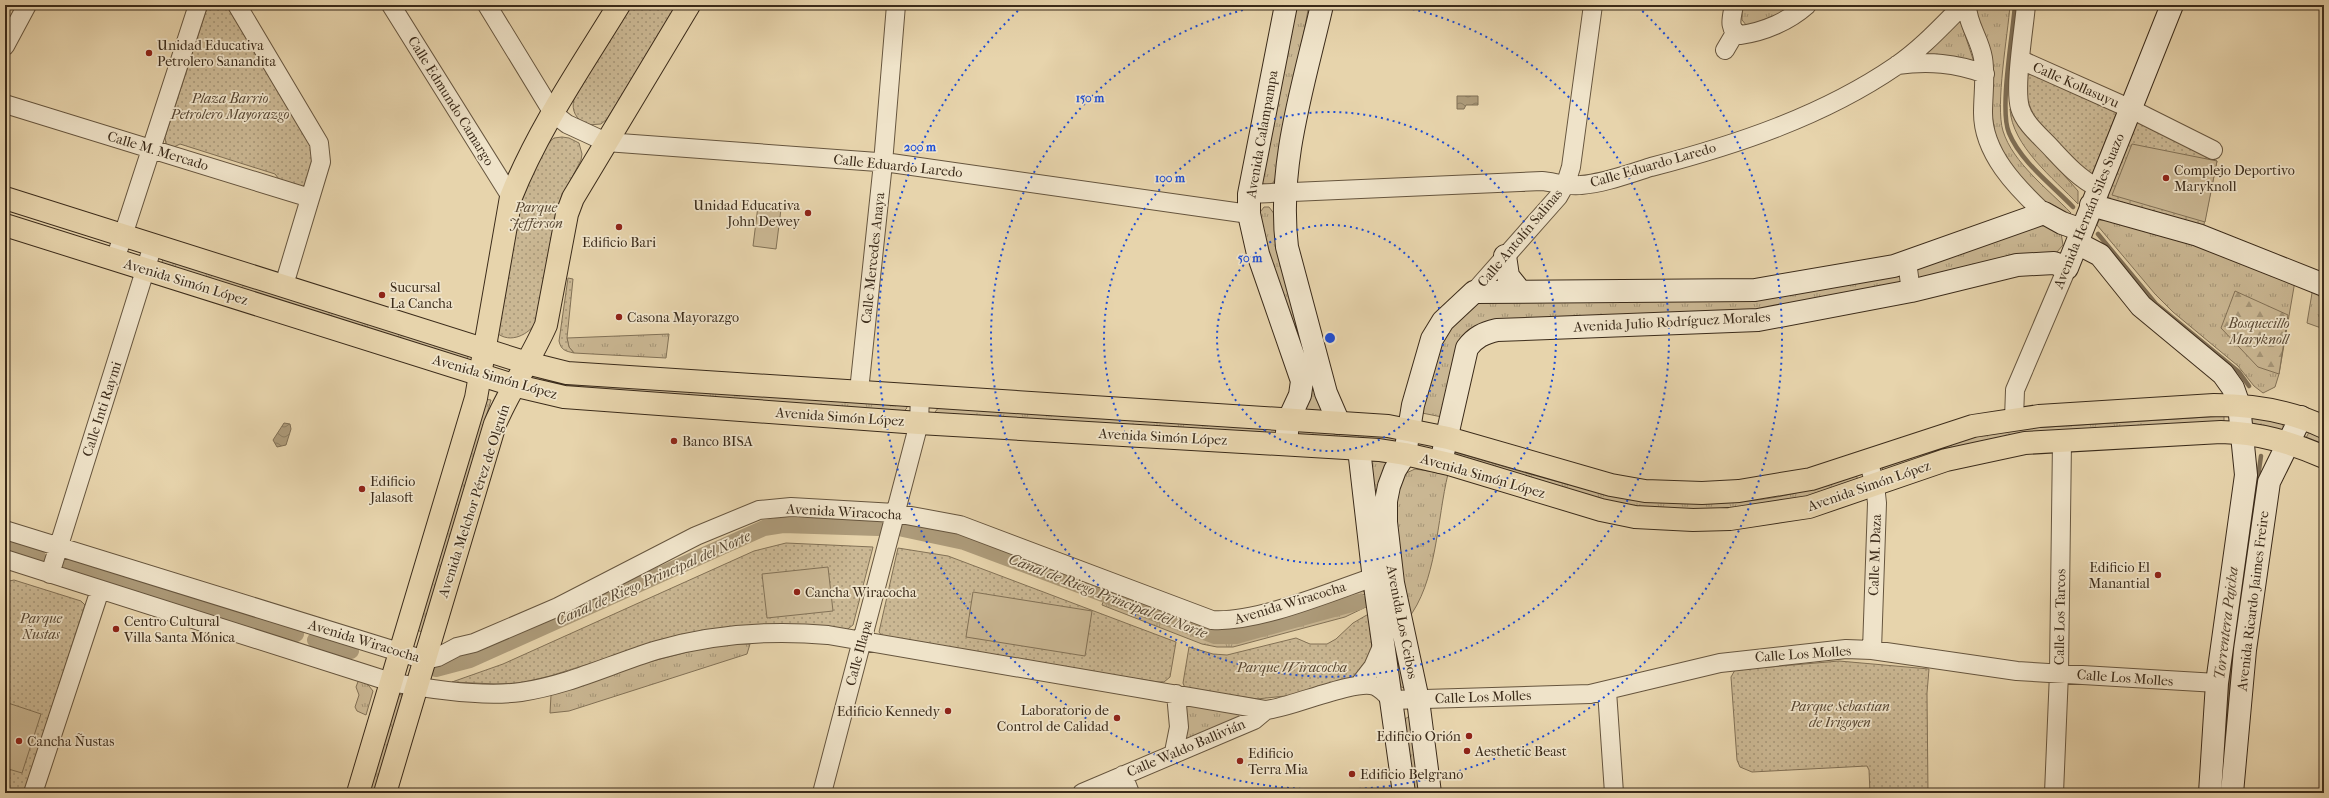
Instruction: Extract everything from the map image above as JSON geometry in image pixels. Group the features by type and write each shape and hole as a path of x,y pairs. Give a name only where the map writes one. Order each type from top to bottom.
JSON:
{"main road":[{"name":"Avenida Melchor Pérez de Olguín","path":"358,793 471,417 511,197 522,168 553,113 619,5"},
{"name":"Avenida Melchor Pérez de Olguín","path":"385,793 495,424 513,385 527,363 546,325 568,214 573,198 688,5"},
{"name":"Avenida Simón López","path":"5,198 484,348 527,363 568,373 859,391 1410,429 1448,438 1611,485 1676,493 1739,491 1811,479 1973,426 2014,419 2214,405 2240,405 2278,410 2301,417 2324,427"},
{"name":"Avenida Simón López","path":"5,225 513,385 564,397 919,423 1286,444 1405,454 1441,462 1601,510 1662,520 1730,519 1809,507 1946,460 2025,443 2221,432 2261,435 2289,443 2324,457"}],"street":[{"path":"5,46 27,5"},
{"path":"115,260 198,5"},
{"path":"237,5 319,143 321,162 284,285"},
{"name":"Calle Edmundo Camargo","path":"392,5 511,197"},
{"path":"487,5 553,113"},
{"name":"Calle Mercedes Anaya","path":"859,391 883,163 896,5"},
{"name":"Avenida Calampampa","path":"1286,5 1249,204 1258,254 1310,372 1328,399 1339,423"},
{"name":"Avenida Calampampa","path":"1310,372 1287,247 1284,193 1288,158 1322,5"},
{"name":"Calle Antolín Salinas","path":"1405,454 1413,405 1432,339 1443,321 1474,292 1558,197 1566,183 1571,167 1593,5"},
{"path":"1734,5 1731,26 1735,33 1740,35 1768,28 1795,16 1807,5"},
{"name":"Calle Eduardo Laredo","path":"553,113 566,124 606,142 883,163 1249,204 1284,193 1542,181 1566,183 1579,186 1683,159 1762,133 1819,109 1897,65 1922,45 1963,5"},
{"name":"Avenida Ricardo Jaimes Freire","path":"1967,5 1967,13 1983,56 1985,74 1983,114 1988,135 1996,156 2017,188 2044,213 2062,223 2079,236 2100,255 2141,306 2223,374 2234,388 2240,405 2246,475 2217,683 2210,793"},
{"path":"2026,5 2019,92 2020,108 2026,121 2084,182 2094,196 2324,285"},
{"name":"Avenida Hernán Siles Suazo","path":"2014,419 2015,390 2067,268 2094,196 2131,109 2172,5"},
{"path":"1725,50 1735,33"},
{"name":"Calle Kollasuyu","path":"2021,60 2131,109 2213,150"},
{"name":"Calle Eduardo Laredo","path":"1897,65 1919,62 1942,62 1964,66 1985,74"},
{"name":"Calle M. Mercado","path":"5,104 310,198"},
{"name":"Avenida Julio Rodríguez Morales","path":"1474,292 1755,290 1813,281 1907,262 2044,213"},
{"name":"Calle Inti Raymi","path":"50,574 153,245"},
{"path":"1505,256 1508,276 1520,291"},
{"path":"1907,262 1911,291"},
{"name":"Avenida Julio Rodríguez Morales","path":"1441,462 1448,438 1467,348 1473,339 1485,333 1497,330 1758,320 1911,291 2017,265 2054,263 2067,268"},
{"name":"Avenida Calampampa","path":"1286,444 1288,421 1300,395 1302,381 1310,372"},
{"name":"Calle Illapa","path":"822,793 919,423 920,396"},
{"name":"Avenida Ricardo Jaimes Freire","path":"2232,793 2244,650 2269,482 2301,417"},
{"name":"Calle Los Tarcos","path":"2054,793 2059,673 2062,441"},
{"name":"Avenida Los Ceibos","path":"1359,449 1374,577 1404,793"},
{"name":"Avenida Los Ceibos","path":"1405,454 1395,470 1389,486 1386,522 1396,597 1418,700 1430,793"},
{"name":"Calle M. Daza","path":"1868,460 1876,485 1877,503 1872,650"},
{"name":"Avenida Wiracocha","path":"5,530 58,548 425,660 438,657 457,647 474,643 527,621 696,536 759,510 792,507 895,513 960,525 1212,620 1228,621 1294,604 1374,577"},
{"name":"Avenida Wiracocha","path":"5,559 391,682 417,687 497,693 519,692 549,687 656,651 701,639 796,633 862,641 1266,710 1282,708 1359,685 1374,686 1383,690 1391,700"},
{"path":"32,793 100,590"},
{"path":"1359,685 1374,667 1383,644"},
{"name":"Calle Los Molles","path":"1391,700 1590,694 1740,659 1846,649 1872,650 2017,671 2217,683"},
{"path":"1607,691 1614,793"},
{"path":"1174,752 1179,727 1176,694"},
{"name":"Calle Waldo Ballivián","path":"1082,793 1174,752 1254,720 1266,710"},
{"path":"1123,775 1130,793"}],"green space":[{"name":"Plaza Barrio Petrolero Mayorazgo","path":"208,5 228,5 315,149 307,189 282,183 275,174 180,144 172,148 166,144 165,137"},
{"path":"630,5 677,5 607,119 601,124 587,125 575,114 573,107 574,99"},
{"path":"1292,5 1309,5 1277,175 1273,183 1269,185 1261,183"},
{"path":"1742,5 1792,5 1779,14 1747,26 1742,20"},
{"path":"1974,5 2010,5 2000,104 2003,131 2008,143 2023,165 2071,213 2066,217 2028,189 2013,170 2001,148 1995,133"},
{"path":"1958,21 1961,23 1974,62 1917,56"},
{"path":"2032,73 2117,112 2091,177 2047,134 2033,114 2028,101 2027,90 2027,76"},
{"path":"2010,109 2020,125 2078,191 2078,204 2046,173 2026,149 2018,136"},
{"name":"Complejo Deportivo Maryknoll","path":"2135,121 2217,161 2203,229 2109,200 2107,192"},
{"name":"Parque Jefferson","path":"554,138 569,138 579,143 582,154 581,160 563,195 537,321 534,326 524,334 513,338 508,338 497,333 521,197 548,143"},
{"name":"Complejo Deportivo Maryknoll","path":"2132,144 2217,161 2205,222 2112,195"},
{"path":"758,206 781,209 776,249 753,246"},
{"path":"1264,207 1269,207 1275,215 1309,364 1305,366 1258,222 1258,215"},
{"path":"2099,220 2130,222 2295,281 2279,374 2275,387 2263,393 2254,386 2238,366 2173,312 2155,294 2097,225"},
{"path":"2042,222 2060,227 2063,245 2056,253 1917,280 1916,266"},
{"path":"164,256 470,351 467,360 161,265"},
{"path":"1900,273 1905,285 1756,314 1481,328 1447,418 1422,413 1440,343 1450,326 1478,302"},
{"path":"568,278 573,279 567,338 569,347 574,353 564,350 559,341"},
{"path":"2313,287 2324,292 2324,329 2307,323"},
{"name":"Bosquecillo Maryknoll","path":"2235,291 2288,315 2279,374 2258,367 2221,328"},
{"path":"669,334 666,358 574,353 569,347 567,338"},
{"path":"1311,376 1326,413 1298,413"},
{"path":"544,378 906,405 907,408 903,412 565,390 543,381"},
{"path":"485,399 491,400 422,632 417,630"},
{"path":"939,407 1264,427 1266,430 1265,433 938,414 935,412"},
{"path":"2250,415 2287,424 2284,431 2251,423"},
{"path":"2224,416 2224,423 1884,472 1881,465 1954,441 2017,429"},
{"path":"1295,430 1396,437 1400,444 1294,437"},
{"path":"2309,432 2324,439 2324,447 2306,438"},
{"path":"1450,451 1572,485 1611,494 1651,500 1692,503 1734,502 1787,495 1856,475 1859,482 1801,499 1770,505 1707,511 1675,511 1615,503 1573,492 1448,457"},
{"path":"1372,461 1385,462 1389,465 1407,686 1404,688 1399,686 1369,466"},
{"path":"1415,469 1448,474 1435,550 1425,588 1417,605 1407,620 1394,514 1402,475"},
{"path":"786,543 873,547 853,625 845,631 649,645 550,676 520,683 496,684 452,682 503,664 754,551"},
{"path":"898,548 948,556 1176,642 1170,677 1164,682 1158,682 885,640 879,632"},
{"name":"Cancha Wiracocha","path":"828,567 833,611 767,618 762,574"},
{"name":"Parque Ñustas","path":"14,580 81,601 85,605 24,793 5,793 5,582"},
{"path":"1108,587 1207,623 1362,590 1366,594 1232,632 1219,632 1106,592"},
{"path":"973,592 1092,611 1085,656 966,637"},
{"path":"1368,601 1368,606 1345,617 1233,647 1217,647 1202,644 1102,605 1103,602 1202,638 1231,642"},
{"name":"Parque Wiracocha","path":"1372,612 1377,639 1358,677 1295,695 1257,699 1185,688 1183,683 1189,647 1213,654 1227,655 1296,638 1310,644 1327,644 1336,639 1353,623"},
{"path":"719,644 750,644 747,654 569,711 550,713 551,695 625,668"},
{"name":"Parque Sebastian de Irigoyen","path":"1839,661 1929,669 1927,693 1928,793 1870,793 1869,770 1867,766 1752,772 1740,767 1737,760 1731,677 1735,670"},
{"path":"359,679 365,681 373,691 366,715 357,711 355,707 359,695 356,687"},
{"path":"398,694 403,695 374,793 368,793"},
{"name":"Cancha Ñustas","path":"5,702 41,714 22,773 5,768"},
{"path":"1185,702 1242,713 1241,717 1188,740 1184,737"},
{"path":"1412,717 1423,793 1412,793 1405,719"}],"water":[{"path":"1457,96 1478,96 1478,105 1466,105 1464,109 1457,109"},
{"path":"284,423 290,424 291,429 286,445 277,447 273,440"}],"waterway":[{"name":"Torrentera Pajcha","path":"2015,5 2005,107 2006,122 2009,133 2021,154 2073,207"},
{"name":"Torrentera Pajcha","path":"2098,234 2156,304 2239,372 2249,386"},
{"name":"Torrentera Pajcha","path":"2225,750 2231,665 2261,456"},
{"name":"Canal de Riego Principal del Norte","path":"436,669 470,660 764,528 783,525 878,528"},
{"name":"Canal de Riego Principal del Norte","path":"903,529 964,542 1215,636 1236,636 1359,602"},
{"name":"Canal de Riego Principal del Norte","path":"5,546 38,557"},
{"name":"Canal de Riego Principal del Norte","path":"69,567 296,634"},
{"name":"Canal de Riego Principal del Norte","path":"315,640 351,651"}],"place":[{"name":"Unidad Educativa Petrolero Sanandita","path":"149,53"},
{"name":"Complejo Deportivo Maryknoll","path":"2166,178"},
{"name":"Unidad Educativa John Dewey","path":"808,213"},
{"name":"Edificio Bari","path":"619,227"},
{"name":"Sucursal La Cancha","path":"382,295"},
{"name":"Casona Mayorazgo","path":"619,317"},
{"name":"Banco BISA","path":"674,441"},
{"name":"Edificio Jalasoft","path":"362,489"},
{"name":"Edificio El Manantial","path":"2158,575"},
{"name":"Cancha Wiracocha","path":"797,592"},
{"name":"Centro Cultural Villa Santa Mónica","path":"116,629"},
{"name":"Edificio Kennedy","path":"948,711"},
{"name":"Laboratorio de Control de Calidad","path":"1117,718"},
{"name":"Edificio Orión","path":"1469,736"},
{"name":"Cancha Ñustas","path":"19,741"},
{"name":"Aesthetic Beast","path":"1467,751"},
{"name":"Edificio Terra Mia","path":"1240,761"},
{"name":"Edificio Belgrano","path":"1352,774"}]}
